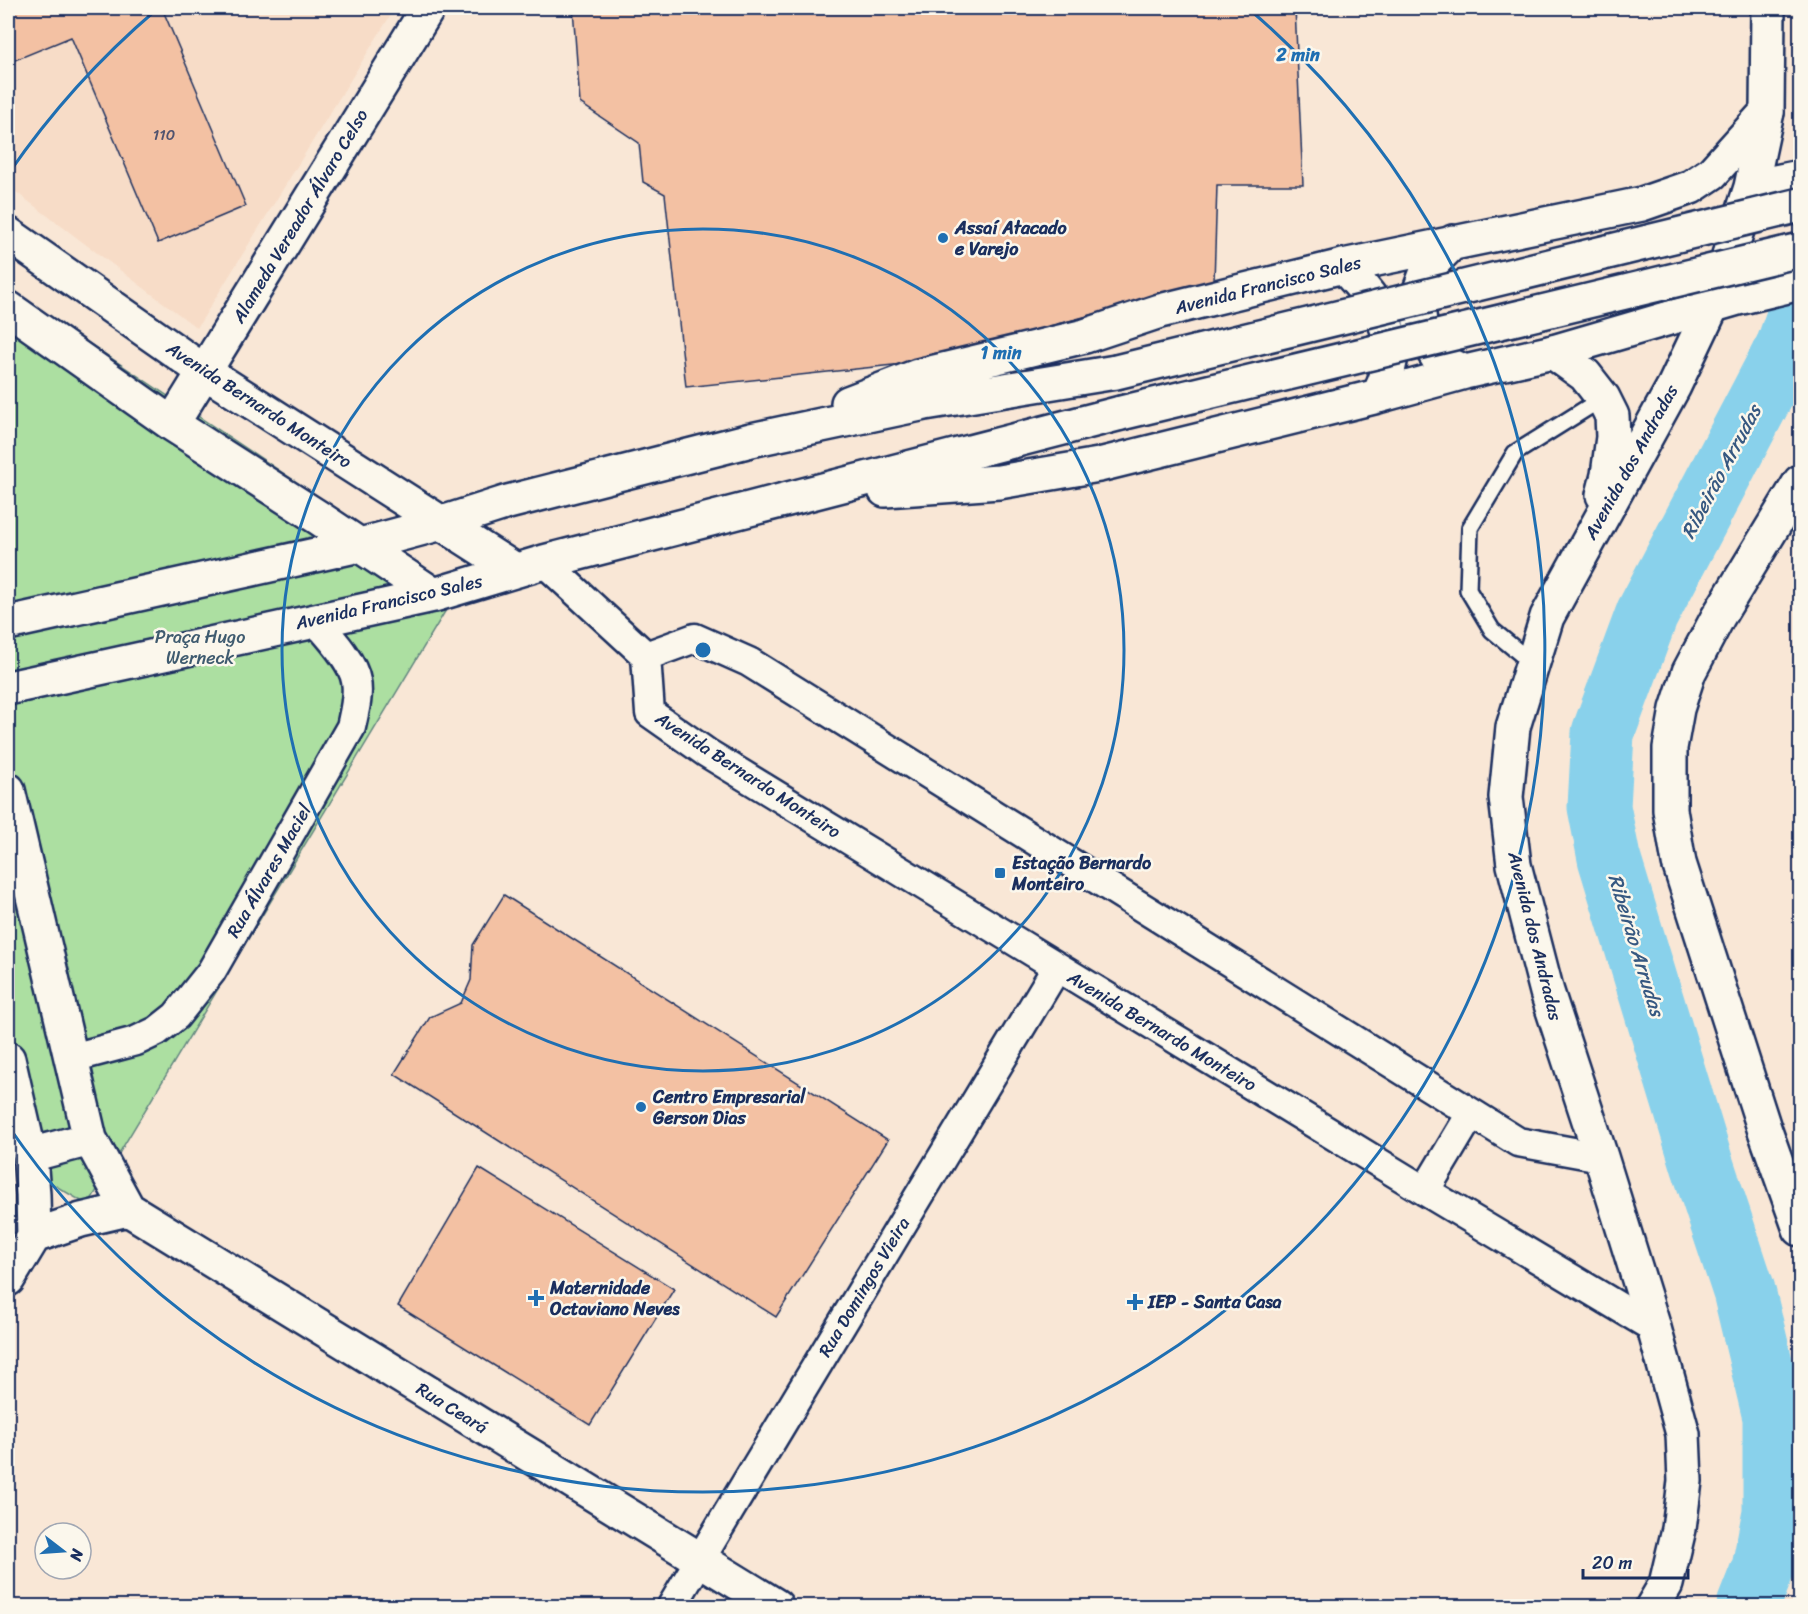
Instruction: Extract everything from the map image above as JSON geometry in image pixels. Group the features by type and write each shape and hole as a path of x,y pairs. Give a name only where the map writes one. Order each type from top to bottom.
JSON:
{"street":[{"name":"Alameda Vereador Álvaro Celso","path":"172,424 428,8"},
{"name":"Avenida dos Andradas","path":"1653,1606 1666,1584 1679,1529 1685,1481 1683,1434 1654,1328 1547,992 1514,865 1506,797 1513,727 1547,617 1674,386 1725,302 1767,112 1768,8"},
{"name":"Avenida Francisco Sales","path":"751,440 918,376 1085,336 1160,311 1343,266 1642,204 1691,187 1712,173 1767,112"},
{"path":"1751,187 1798,187"},
{"name":"Avenida Francisco Sales","path":"8,623 360,544 442,523 508,502 751,440 925,403 1116,372 1798,187"},
{"name":"Avenida Bernardo Monteiro","path":"8,234 205,372 442,523 530,566"},
{"path":"1453,243 1429,266 1417,298 1421,331 1439,360 1465,372"},
{"name":"Avenida Francisco Sales","path":"8,688 434,595 530,566 1121,413 1800,250"},
{"path":"1343,266 1366,291 1383,316 1391,347 1388,378 1378,396"},
{"name":"Avenida Francisco Sales","path":"802,496 999,482 1088,467 1552,352 1800,283"},
{"path":"8,308 172,424 360,544 434,595"},
{"path":"1552,352 1585,375 1603,398 1612,416 1613,437 1608,475 1595,527"},
{"path":"1800,482 1718,617 1689,672 1677,709 1670,748 1670,810 1679,863 1764,1128 1800,1229"},
{"path":"530,566 646,656 695,638 748,662 1518,1142 1601,1157"},
{"name":"Rua Álvares Maciel","path":"72,1058 136,1041 157,1031 176,1016 211,972 351,727 356,704 356,680 340,648 315,620"},
{"name":"Avenida Bernardo Monteiro","path":"646,656 650,713 707,753 1654,1328"},
{"path":"8,790 90,1139 128,1209 81,1220 34,1236"},
{"name":"Rua Domingos Vieira","path":"672,1606 1056,967"},
{"path":"8,1059 19,1149 33,1195 34,1236 8,1280"},
{"path":"1425,1191 1471,1114"},
{"path":"19,1149 90,1139"},
{"name":"Rua Ceará","path":"128,1209 776,1606"}],"lane":[{"path":"1533,664 1492,630 1468,590 1470,528 1515,453 1603,398"}],"shaded area":[{"path":"8,8 395,8 197,328 8,186"}],"green space":[{"name":"Praça Hugo Werneck","path":"8,289 458,590 88,1205 8,1158"}],"building":[{"path":"8,8 162,8 246,206 158,243 71,37 8,63"},
{"name":"Assaí Atacado e Varejo","path":"573,8 1295,8 1303,185 1217,185 1214,282 912,363 686,387 665,194 643,182 639,143 580,103"},
{"name":"Centro Empresarial Gerson Dias","path":"504,895 888,1140 776,1317 394,1074 430,1017 461,1003 471,980 473,945"},
{"name":"Maternidade Octaviano Neves","path":"479,1168 674,1289 590,1425 398,1306"}],"waterway":[{"name":"Ribeirão Arrudas","path":"1748,1606 1763,1568 1774,1512 1774,1417 1744,1291 1702,1164 1609,858 1599,807 1603,733 1647,614 1787,347 1800,310"}],"place":[{"name":"Assaí Atacado e Varejo","path":"943,238"},
{"name":"Estação Bernardo Monteiro","path":"1000,873"},
{"name":"Centro Empresarial Gerson Dias","path":"641,1107"},
{"name":"Maternidade Octaviano Neves","path":"536,1298"},
{"name":"IEP - Santa Casa","path":"1135,1302"}]}
